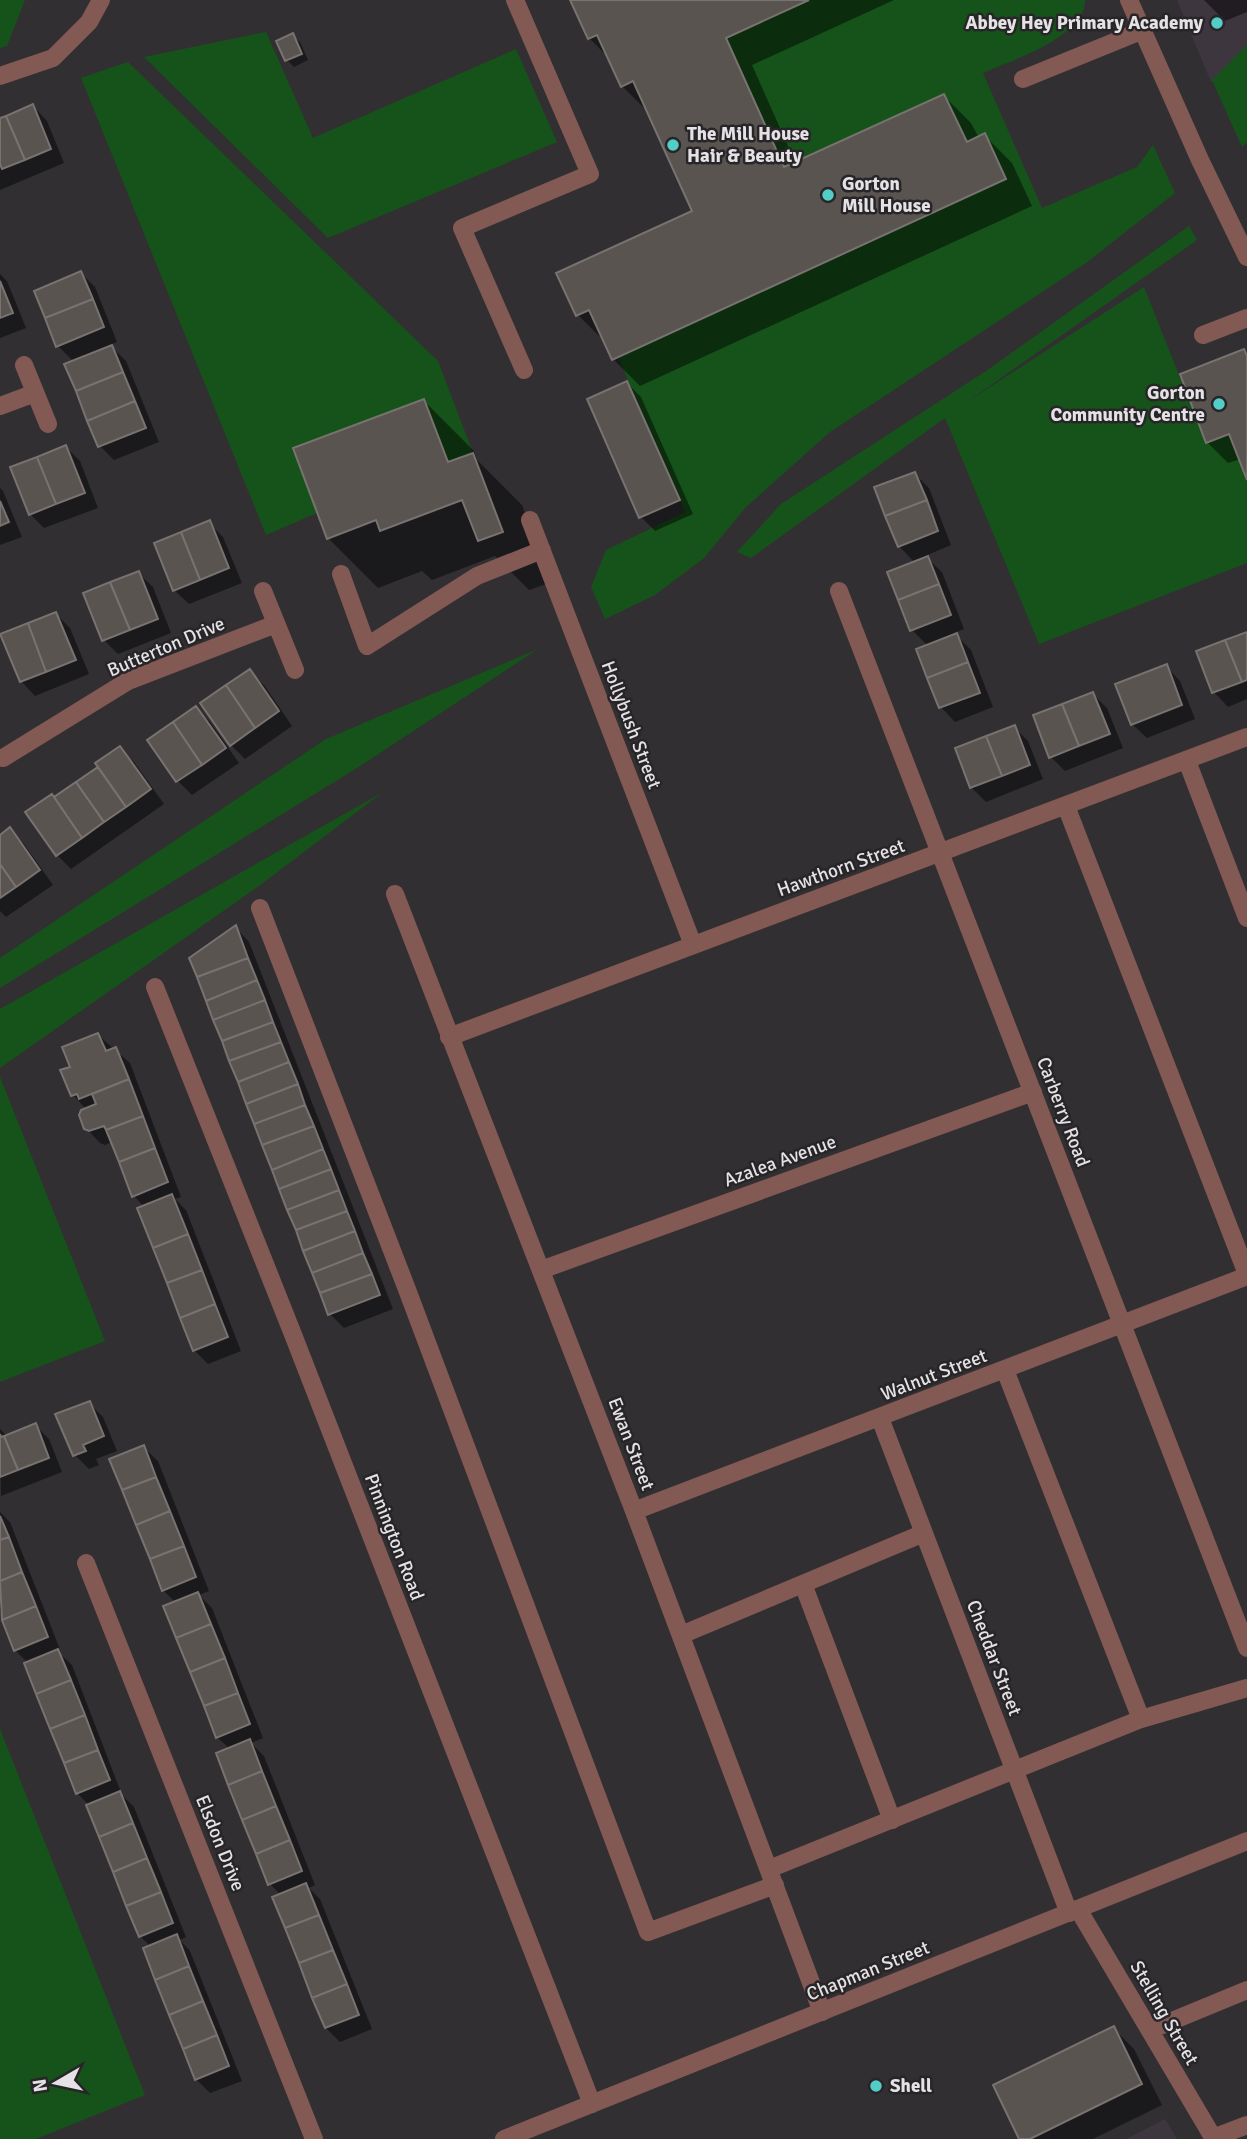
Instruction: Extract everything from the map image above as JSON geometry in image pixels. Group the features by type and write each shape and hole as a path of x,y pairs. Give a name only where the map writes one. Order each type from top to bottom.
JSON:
{"street":[{"path":"0,76 52,58 89,22 101,0"},
{"path":"515,0 590,174 462,228 524,370"},
{"path":"1129,0 1225,215 1247,257"},
{"path":"1023,79 1141,30"},
{"path":"1203,335 1247,318"},
{"path":"24,365 48,424"},
{"path":"0,406 35,393"},
{"name":"Hollybush Street","path":"530,520 693,945"},
{"path":"341,574 367,646 477,576 542,550"},
{"path":"263,591 295,670"},
{"name":"Carberry Road","path":"839,591 1247,1648"},
{"name":"Butterton Drive","path":"1,756 128,681 276,624"},
{"name":"Hawthorn Street","path":"449,1037 1247,737"},
{"path":"1187,761 1241,883 1247,918"},
{"path":"1066,806 1247,1275"},
{"name":"Ewan Street","path":"395,894 634,1511 822,2012"},
{"path":"260,908 408,1292 648,1932 892,1820 1014,1770 1141,1719 1247,1688"},
{"name":"Pinnington Road","path":"155,987 592,2104"},
{"name":"Azalea Avenue","path":"541,1270 1033,1092"},
{"name":"Walnut Street","path":"634,1511 1247,1275"},
{"path":"1005,1370 1141,1719"},
{"name":"Cheddar Street","path":"880,1418 1014,1770 1074,1911"},
{"path":"681,1635 924,1533"},
{"name":"Elsdon Drive","path":"86,1563 314,2139"},
{"path":"803,1584 892,1820"},
{"name":"Chapman Street","path":"504,2139 1247,1841"},
{"name":"Stelling Street","path":"1074,1911 1150,2029 1214,2139"},
{"path":"1150,2029 1247,1990"},
{"path":"1214,2139 1247,2125"}],"shaded area":[{"name":"Abbey Hey Primary Academy","path":"1177,0 1247,0 1247,45 1211,82"},
{"path":"1165,2119 1177,2139 1126,2139"}],"green space":[{"path":"0,0 25,0 7,46 0,48"},
{"path":"809,0 1085,0 1082,13 1074,25 1061,36 1045,46 983,73 1042,208 1137,167 1153,145 1175,193 1086,263 830,432 745,508 704,558 655,595 605,619 591,587 606,550 685,512 618,357 967,142 944,94 784,167 726,38"},
{"path":"266,32 313,138 516,49 557,142 328,238 144,57"},
{"path":"1247,45 1247,142 1242,147 1212,80"},
{"path":"128,62 438,361 473,453 448,462 424,399 293,448 317,513 266,535 81,78"},
{"path":"1189,226 1197,240 967,402 1144,287 1206,443 1229,434 1247,480 1247,563 1039,644 945,418 751,558 737,552 781,504 989,369"},
{"path":"538,649 357,768 0,988 0,958 326,739"},
{"path":"383,792 263,883 0,1068 0,1009"},
{"path":"0,1077 105,1341 0,1382"},
{"path":"0,1729 145,2095 36,2139 0,2139"}],"building":[{"name":"Gorton Mill House","path":"570,0 809,0 726,38 784,167 944,94 967,142 985,133 1006,179 612,360 589,310 576,316 556,273 692,211 633,81 621,87 597,35 588,39"},
{"path":"293,33 302,54 285,61 276,41"},
{"path":"33,104 51,149 25,160 6,116"},
{"path":"6,116 25,160 2,169 0,118"},
{"path":"81,271 93,299 45,318 34,291"},
{"path":"0,281 13,313 0,318"},
{"path":"93,299 104,327 56,347 45,318"},
{"path":"112,345 123,372 76,391 64,364"},
{"name":"Gorton Community Centre","path":"1244,349 1247,356 1247,480 1229,434 1206,443 1180,374"},
{"path":"123,372 135,401 87,421 76,391"},
{"path":"627,381 680,500 639,518 587,399"},
{"path":"424,399 448,462 473,453 503,532 478,541 462,500 380,531 376,520 327,539 293,448"},
{"path":"135,401 146,428 98,447 87,421"},
{"path":"66,445 85,493 56,504 37,457"},
{"path":"37,457 56,504 29,515 10,467"},
{"path":"915,472 927,500 885,516 874,487"},
{"path":"927,500 938,531 898,547 885,516"},
{"path":"0,501 9,522 0,526"},
{"path":"210,520 229,568 200,580 181,532"},
{"path":"181,532 200,580 173,591 154,543"},
{"path":"928,556 939,584 898,600 887,572"},
{"path":"139,571 158,619 130,630 110,582"},
{"path":"110,582 130,630 102,641 83,593"},
{"path":"939,584 951,615 910,631 898,600"},
{"path":"56,612 76,660 46,672 28,623"},
{"path":"28,623 46,672 20,682 0,634"},
{"path":"1247,632 1247,680 1242,682 1225,640"},
{"path":"957,633 968,662 927,678 916,649"},
{"path":"1225,640 1242,682 1212,693 1196,651"},
{"path":"968,662 980,693 939,708 927,678"},
{"path":"1167,664 1182,705 1131,725 1115,684"},
{"path":"250,669 279,711 255,728 226,685"},
{"path":"226,685 255,728 230,746 200,703"},
{"path":"1093,692 1110,734 1079,746 1062,704"},
{"path":"1062,704 1079,746 1049,758 1033,715"},
{"path":"196,706 226,748 202,765 173,722"},
{"path":"173,722 202,765 176,782 147,740"},
{"path":"1015,725 1030,765 1002,776 986,736"},
{"path":"986,736 1002,776 970,788 955,748"},
{"path":"120,746 151,789 126,807 95,763"},
{"path":"98,767 126,807 104,822 76,782"},
{"path":"76,782 104,822 82,838 54,797"},
{"path":"52,794 82,838 56,856 25,812"},
{"path":"10,827 40,870 16,887 0,864 0,835"},
{"path":"0,864 16,887 0,898"},
{"path":"236,925 248,958 197,977 189,958"},
{"path":"248,958 257,980 206,1001 197,977"},
{"path":"257,980 265,1000 213,1020 206,1001"},
{"path":"265,1000 273,1022 222,1041 213,1020"},
{"path":"273,1022 281,1042 229,1061 222,1041"},
{"path":"98,1033 106,1051 116,1047 129,1079 79,1099 77,1094 71,1096 60,1070 70,1067 62,1047"},
{"path":"281,1042 289,1062 238,1082 229,1061"},
{"path":"289,1062 298,1084 246,1104 238,1082"},
{"path":"129,1079 143,1116 106,1130 104,1126 89,1131 84,1129 79,1115 81,1110 96,1104 92,1094"},
{"path":"298,1084 305,1105 254,1124 246,1104"},
{"path":"305,1105 314,1126 262,1145 254,1124"},
{"path":"143,1116 155,1148 119,1162 106,1130"},
{"path":"314,1126 323,1149 272,1170 262,1145"},
{"path":"155,1148 168,1182 132,1197 119,1162"},
{"path":"323,1149 331,1169 279,1189 272,1170"},
{"path":"331,1169 339,1190 287,1210 279,1189"},
{"path":"339,1190 347,1211 296,1230 287,1210"},
{"path":"172,1194 188,1234 153,1248 137,1208"},
{"path":"347,1211 355,1231 303,1251 296,1230"},
{"path":"355,1231 363,1253 312,1273 303,1251"},
{"path":"188,1234 202,1270 167,1283 153,1248"},
{"path":"363,1253 372,1274 320,1293 312,1273"},
{"path":"202,1270 215,1304 180,1318 167,1283"},
{"path":"372,1274 380,1295 328,1315 320,1293"},
{"path":"215,1304 228,1337 193,1351 180,1318"},
{"path":"90,1401 104,1436 83,1445 86,1451 73,1456 55,1414"},
{"path":"36,1423 49,1458 18,1470 4,1436"},
{"path":"0,1434 1,1437 4,1436 18,1470 0,1477"},
{"path":"144,1445 156,1477 122,1490 109,1459"},
{"path":"156,1477 170,1511 136,1525 122,1490"},
{"path":"170,1511 184,1546 150,1559 136,1525"},
{"path":"0,1516 9,1537 0,1540"},
{"path":"9,1537 22,1572 0,1581 0,1540"},
{"path":"184,1546 196,1577 162,1591 150,1559"},
{"path":"22,1572 36,1606 2,1620 0,1581"},
{"path":"198,1592 211,1624 176,1638 163,1606"},
{"path":"36,1606 48,1637 14,1651 2,1620"},
{"path":"211,1624 225,1658 190,1672 176,1638"},
{"path":"58,1649 71,1680 36,1694 24,1663"},
{"path":"225,1658 238,1693 204,1706 190,1672"},
{"path":"71,1680 85,1715 50,1729 36,1694"},
{"path":"238,1693 250,1724 216,1738 204,1706"},
{"path":"85,1715 98,1750 64,1763 50,1729"},
{"path":"250,1739 262,1771 228,1785 216,1753"},
{"path":"98,1750 110,1780 76,1794 64,1763"},
{"path":"262,1771 276,1806 242,1820 228,1785"},
{"path":"120,1791 133,1823 99,1837 86,1805"},
{"path":"276,1806 290,1840 256,1854 242,1820"},
{"path":"133,1823 147,1858 113,1872 99,1837"},
{"path":"290,1840 302,1871 268,1885 256,1854"},
{"path":"147,1858 161,1892 126,1906 113,1872"},
{"path":"306,1883 319,1915 285,1928 272,1897"},
{"path":"161,1892 173,1923 139,1937 126,1906"},
{"path":"319,1915 333,1950 299,1963 285,1928"},
{"path":"177,1934 189,1966 155,1980 143,1948"},
{"path":"333,1950 347,1984 312,1998 299,1963"},
{"path":"189,1966 203,2001 169,2015 155,1980"},
{"path":"347,1984 359,2015 325,2028 312,1998"},
{"path":"203,2001 217,2035 183,2049 169,2015"},
{"path":"1114,2026 1142,2084 1030,2139 1019,2139 993,2085"},
{"path":"217,2035 229,2066 195,2080 183,2049"}],"place":[{"name":"Abbey Hey Primary Academy","path":"1217,23"},
{"name":"The Mill House Hair & Beauty","path":"673,145"},
{"name":"Gorton Mill House","path":"828,195"},
{"name":"Gorton Community Centre","path":"1219,404"},
{"name":"Shell","path":"876,2086"}]}
